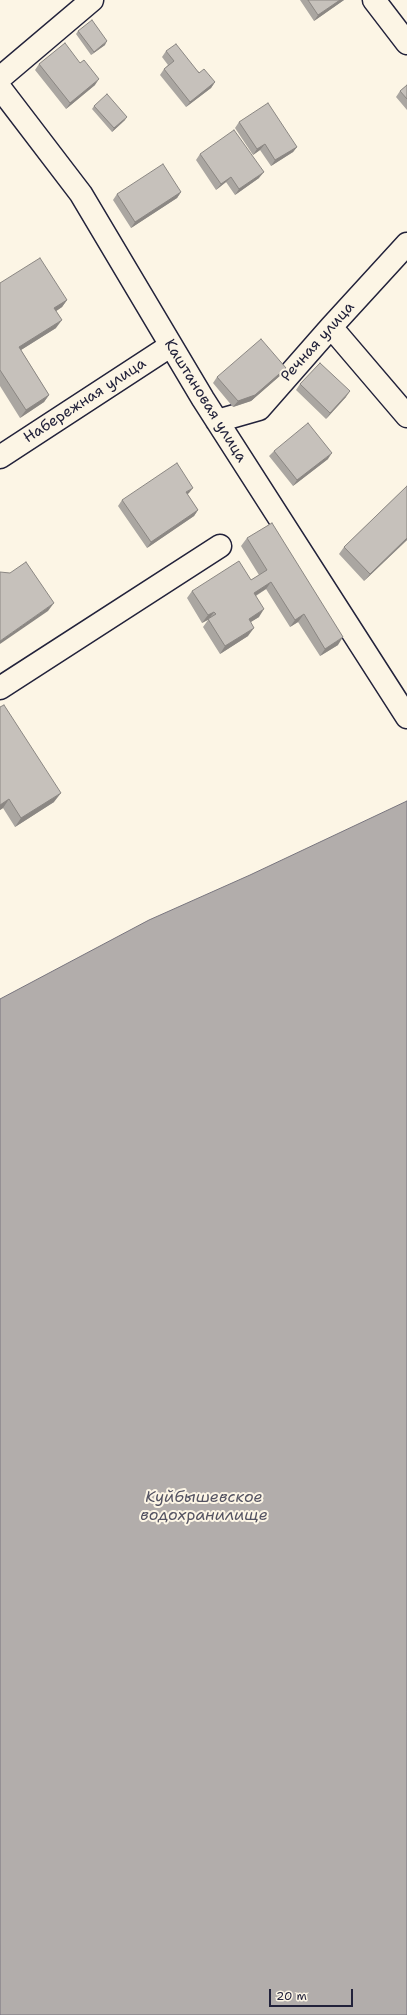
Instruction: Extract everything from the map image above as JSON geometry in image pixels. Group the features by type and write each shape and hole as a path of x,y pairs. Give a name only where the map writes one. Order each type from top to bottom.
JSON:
{"street":[{"path":"0,78 92,0"},
{"path":"374,0 407,43"},
{"name":"Каштановая улица","path":"0,88 80,194 170,346 407,717"},
{"name":"Речная улица","path":"217,421 259,409 407,244"},
{"path":"331,327 407,416"},
{"name":"Набережная улица","path":"0,457 170,346"},
{"path":"0,688 220,546"}],"water":[{"name":"Куйбышевское водохранилище","path":"407,801 407,2015 0,2015 0,999 149,920 250,875"}],"building":[{"path":"308,0 340,0 318,15"},
{"path":"92,20 107,41 94,52 78,31"},
{"path":"65,43 80,63 84,60 99,79 70,103 39,64"},
{"path":"176,44 199,73 204,69 215,82 190,102 164,69 174,61 166,51"},
{"path":"407,85 407,99 400,91"},
{"path":"107,94 127,117 114,128 94,106"},
{"path":"268,103 297,147 275,160 265,144 257,149 239,122"},
{"path":"234,130 264,172 239,189 231,177 221,184 200,154"},
{"path":"163,164 181,192 135,222 117,194"},
{"path":"40,258 67,300 54,308 62,320 19,347 49,395 26,410 0,370 0,283"},
{"path":"261,339 286,368 255,395 238,401 217,377"},
{"path":"320,363 350,391 330,413 300,384"},
{"path":"308,423 332,453 297,480 274,451"},
{"path":"177,463 193,488 186,492 198,510 151,542 122,500"},
{"path":"407,486 407,538 370,574 344,547"},
{"path":"272,523 343,637 325,649 304,614 295,620 271,582 254,593 264,609 249,619 254,628 225,646 208,619 216,614 214,612 208,615 192,591 239,561 251,580 267,570 247,538"},
{"path":"26,562 54,603 0,641 0,572 10,573"},
{"path":"4,705 61,793 21,818 9,799 0,805 0,707"}]}
